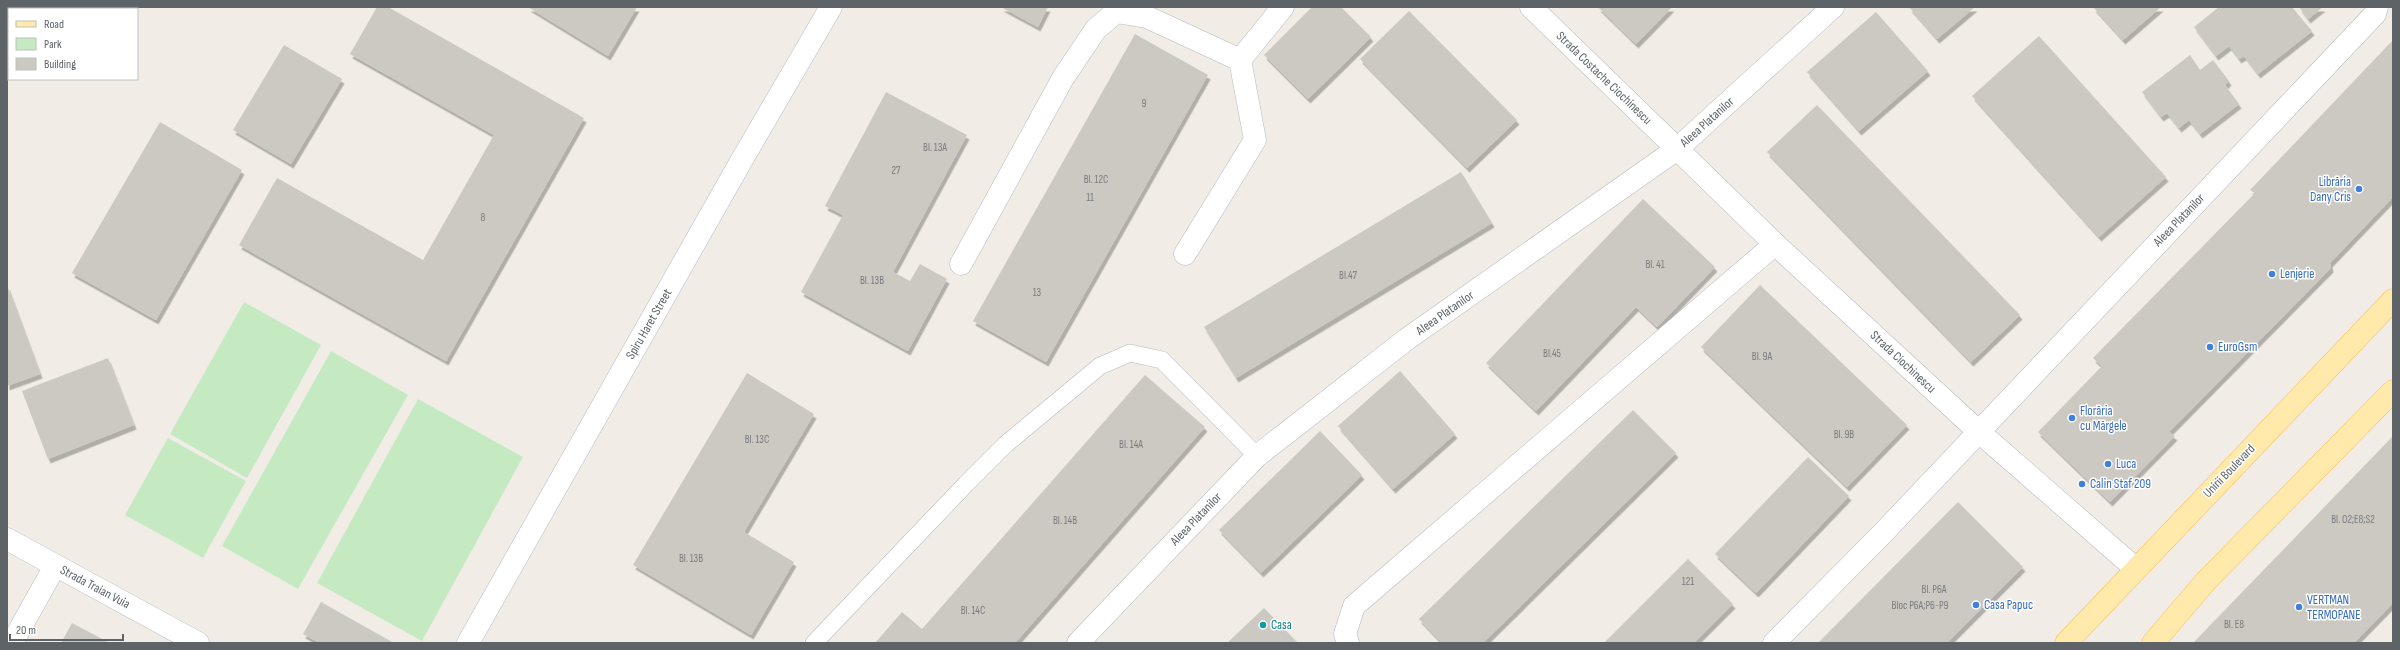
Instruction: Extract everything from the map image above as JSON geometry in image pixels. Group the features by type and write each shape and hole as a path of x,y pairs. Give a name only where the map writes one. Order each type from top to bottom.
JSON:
{"main road":[{"name":"Unirii Boulevard","path":"2066,643 2393,300"},
{"path":"2153,643 2206,581 2393,391"}],"street":[{"name":"Spiru Haret Street","path":"468,643 736,169 831,7"},
{"path":"1185,254 1254,140 1240,60 1283,7"},
{"name":"Strada Costache Ciochinescu","path":"1531,7 1677,149"},
{"name":"Aleea Platanilor","path":"1078,643 1257,456 1407,340 1677,149 1833,7"},
{"name":"Aleea Platanilor","path":"1774,643 1882,534 2375,14 2378,7"},
{"path":"961,264 1063,78 1096,29 1116,12 1147,17 1240,60"},
{"name":"Strada Ciochinescu","path":"1677,149 1775,244 1978,431 2136,568"},
{"path":"1348,643 1345,634 1354,606 1775,244"},
{"name":"Strada Traian Vuia","path":"7,539 198,643"},
{"name":"Strada Traian Vuia","path":"12,643 55,566"}],"lane":[{"path":"814,643 1006,444 1100,366 1130,353 1162,360 1257,456"}],"green space":[{"path":"244,302 321,345 247,478 170,434"},
{"path":"331,351 408,395 298,589 222,546"},
{"path":"418,399 523,457 422,641 317,583"},
{"path":"168,438 246,481 203,558 125,515"}],"building":[{"path":"377,7 388,7 584,118 446,361 239,245 277,178 423,260 494,135 350,54"},
{"path":"528,7 637,7 608,56"},
{"path":"1001,7 1048,7 1038,27"},
{"path":"1312,7 1341,7 1371,37 1308,99 1264,55"},
{"path":"1598,7 1672,7 1636,44"},
{"path":"1909,7 1975,7 1937,39"},
{"path":"2093,7 2161,7 2123,40"},
{"path":"2219,7 2292,7 2312,31 2258,74 2244,56 2239,59 2229,46 2216,56 2194,27"},
{"path":"2299,7 2323,7 2308,19"},
{"path":"1409,11 1517,120 1467,168 1360,59"},
{"path":"1876,12 1928,71 1859,131 1807,72"},
{"path":"1135,34 1208,75 1046,362 973,321"},
{"path":"2039,36 2166,177 2099,237 1972,96"},
{"path":"2393,40 2393,197 2330,263 2331,268 2169,432 2175,436 2110,502 2038,432 2102,366 2093,358 2255,193 2250,190"},
{"path":"284,45 342,79 291,164 233,130"},
{"path":"2190,55 2200,70 2213,60 2229,81 2225,85 2239,104 2200,134 2189,120 2179,128 2167,113 2161,117 2142,92"},
{"path":"886,92 967,135 893,272 910,281 920,264 947,279 908,351 801,292 843,215 825,206"},
{"path":"1817,105 2020,315 1971,362 1767,152"},
{"path":"160,122 242,170 156,320 72,273"},
{"path":"1461,172 1492,223 1236,378 1204,327"},
{"path":"1643,199 1715,267 1657,327 1636,307 1536,411 1486,363"},
{"path":"7,285 40,374 7,386"},
{"path":"1760,285 1907,425 1847,487 1701,347"},
{"path":"108,358 134,425 48,459 22,391"},
{"path":"1400,371 1455,434 1393,489 1338,426"},
{"path":"747,373 814,414 744,532 794,562 751,635 633,565"},
{"path":"1145,375 1205,427 1015,643 875,643 902,612 922,629"},
{"path":"1633,410 1676,453 1483,643 1442,643 1419,619"},
{"path":"1320,431 1362,475 1261,573 1219,530"},
{"path":"2393,436 2393,603 2354,643 2193,643"},
{"path":"1808,457 1849,496 1756,593 1715,554"},
{"path":"1958,502 2023,567 1947,643 1818,643"},
{"path":"1688,559 1733,604 1694,643 1604,643"},
{"path":"321,602 394,643 320,643 303,634"},
{"name":"Casa","path":"1264,608 1298,643 1227,643"},
{"path":"72,623 110,643 61,643"}],"place":[{"name":"Librăria Dany Cris","path":"2359,189"},
{"name":"Lenjerie","path":"2272,274"},
{"name":"EuroGsm","path":"2210,347"},
{"name":"Florăria cu Mărgele","path":"2072,418"},
{"name":"Luca","path":"2108,464"},
{"name":"Calin Staf 209","path":"2082,484"},
{"name":"Casa Papuc","path":"1976,605"},
{"name":"VERTMAN TERMOPANE","path":"2299,607"},
{"name":"Casa","path":"1263,625"}]}
